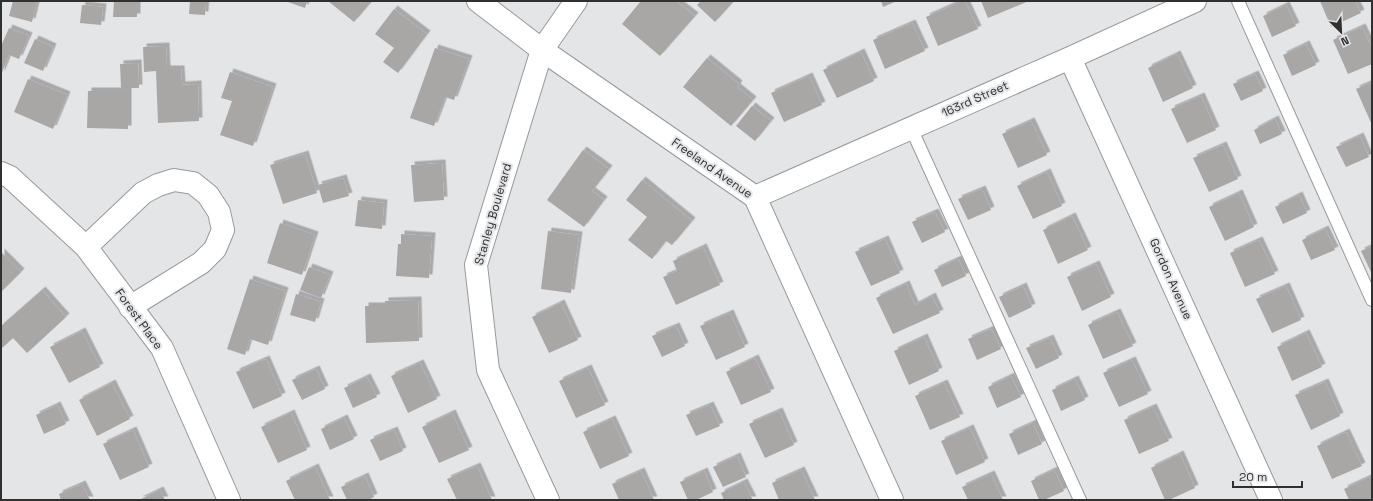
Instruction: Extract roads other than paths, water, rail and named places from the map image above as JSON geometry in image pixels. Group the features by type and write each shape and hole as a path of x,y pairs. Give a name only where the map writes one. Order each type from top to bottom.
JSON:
{"street":[{"name":"Freeland Avenue","path":"478,1 542,50 755,197 892,500"},
{"name":"Stanley Boulevard","path":"548,500 488,370 476,264 542,50 576,1"},
{"name":"163rd Street","path":"755,197 1070,58 1195,1"},
{"name":"Gordon Avenue","path":"1070,58 1271,500"},
{"name":"Forest Place","path":"1,173 10,177 86,247 162,348 229,500"},
{"path":"86,247 144,193 158,185 174,180 193,183 208,195 219,212 223,230 215,249 201,263 130,307"}],"lane":[{"path":"1238,1 1372,300"},
{"path":"911,128 1080,500"}]}
